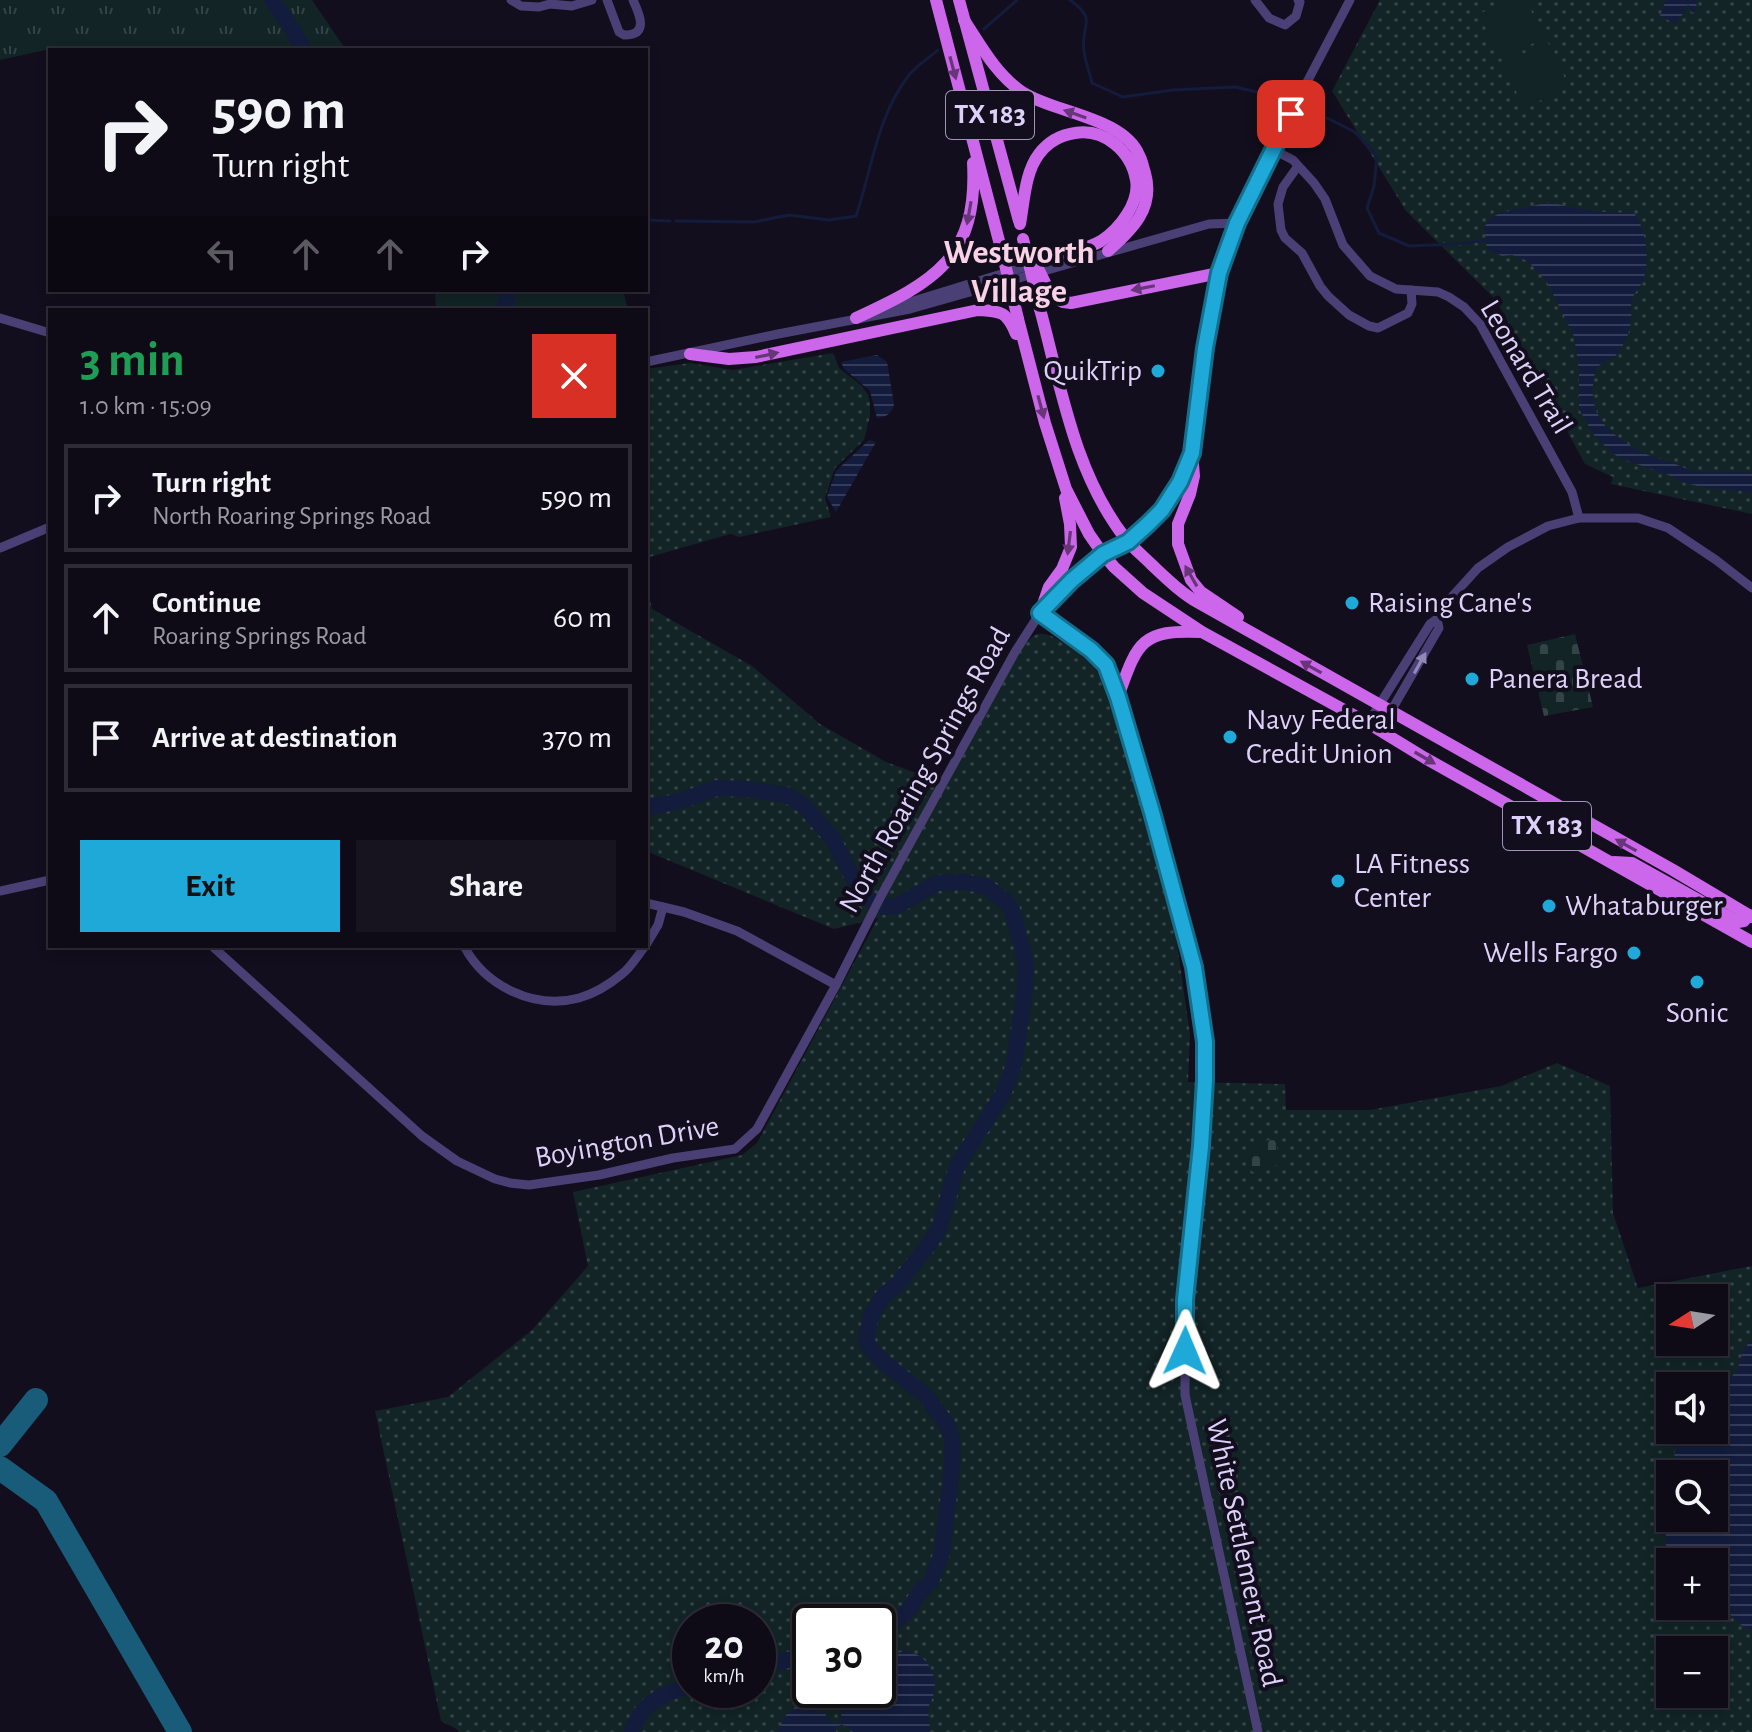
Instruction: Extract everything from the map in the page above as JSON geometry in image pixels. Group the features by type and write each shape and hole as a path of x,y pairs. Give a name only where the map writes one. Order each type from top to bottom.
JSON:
{"main road":[{"name":"TX 183","path":"936,0 1058,467 1080,519 1114,567 1149,598 1202,632 1752,942"},
{"name":"TX 183","path":"959,0 1073,434 1090,477 1128,542 1192,600 1751,916"},
{"path":"964,20 991,62 1021,91 1041,102 1113,129 1139,153 1147,180 1145,209 1128,234 1108,251"},
{"path":"1020,224 1027,180 1045,146 1056,138 1083,132 1109,138 1127,157 1137,181 1133,204 1120,226 1101,241 1067,254"},
{"path":"856,318 904,296 934,275 952,256 966,230 971,207 971,135"},
{"path":"1023,239 1051,295 1063,302 1071,303 1219,273"},
{"path":"690,354 729,359 756,357 978,310 1003,313 1010,318 1032,375"},
{"path":"1050,440 1073,434"},
{"path":"1192,453 1194,476 1178,524 1178,544 1184,565 1201,592 1260,631 1270,644"},
{"path":"1040,613 1049,587 1062,569 1071,547 1070,524 1058,467"},
{"path":"1118,697 1133,657 1146,641 1159,634 1202,632"},
{"path":"1493,796 1514,799 1578,836 1586,837 1593,833 1595,827"},
{"path":"1611,862 1632,863 1738,922 1751,916"}],"street":[{"path":"511,0 521,6 539,7 553,2 572,6 592,0"},
{"path":"607,0 619,32 631,35 640,28 641,20 633,0"},
{"path":"1255,0 1269,18 1285,25 1296,16 1298,0"},
{"name":"North Roaring Springs Road","path":"836,985 881,896 1015,652 1040,613 1103,554 1128,542 1162,510 1180,482 1192,453 1205,348 1219,273 1237,223 1272,149 1350,0"},
{"name":"Leonard Trail","path":"1272,149 1293,160 1325,199 1343,245 1370,276 1396,289 1438,292 1464,307 1480,324 1572,492 1579,518"},
{"path":"1298,166 1283,187 1278,204 1281,230 1285,238 1302,253 1328,296 1349,315 1378,328 1408,313 1412,304 1411,290"},
{"path":"648,362 910,309 1209,224 1237,223"},
{"path":"856,318 1067,254"},
{"path":"0,318 48,332"},
{"path":"1368,723 1430,624 1478,568 1508,547 1548,526 1579,518 1638,518 1668,528 1752,588"},
{"path":"0,548 48,528"},
{"name":"White Settlement Road","path":"1040,613 1091,650 1106,665 1118,697 1188,942 1198,990 1205,1042 1201,1146 1185,1300 1185,1395 1258,1732"},
{"path":"1380,730 1439,628 1437,619"},
{"path":"0,891 48,880"},
{"path":"648,903 695,915 737,931 836,985"},
{"path":"648,942 658,925 663,907"},
{"name":"Boyington Drive","path":"214,948 422,1136 457,1161 495,1179 529,1185 735,1149 757,1129 836,985"},
{"path":"465,948 479,969 499,985 540,1000 562,1000 594,992 624,973 644,948"}],"green space":[{"path":"0,0 312,0 345,48 48,48 0,60"},
{"path":"1380,0 1752,0 1752,514 1611,484 1613,477 1585,464 1496,300 1406,211 1332,91"},
{"path":"1508,0 1526,0 1544,38 1500,59 1479,14"},
{"path":"1548,42 1569,87 1524,108 1503,63"},
{"path":"435,292 624,292 628,308 436,308"},
{"path":"833,353 839,368 862,386 868,395 870,416 864,440 835,468 825,498 831,517 739,537 730,534 648,557 648,369 690,363 733,370"},
{"path":"648,588 652,609 752,666 820,724 886,762 946,784 1029,640 1037,635 1052,636 1084,657 1094,667 1110,695 1174,923 1190,1034 1188,1082 1285,1084 1286,1110 1370,1110 1501,1086 1557,1063 1610,1086 1613,1213 1638,1288 1656,1285 1656,1356 1728,1356 1728,1284 1659,1284 1752,1266 1752,1732 458,1732 441,1721 375,1411 448,1397 532,1330 588,1266 573,1192 742,1155 757,1143 878,918 834,929 648,852"},
{"path":"1575,634 1593,707 1544,716 1527,645"},
{"path":"1275,1139 1281,1164 1252,1172 1247,1144"}],"water":[{"path":"1666,0 1696,0 1697,9 1692,13 1689,5 1686,6 1676,24 1660,16"},
{"path":"1550,202 1591,210 1633,212 1644,234 1646,270 1632,300 1628,335 1613,359 1600,364 1594,375 1593,398 1600,419 1614,434 1649,456 1690,470 1752,473 1752,494 1685,483 1622,459 1594,435 1579,409 1579,369 1574,336 1547,282 1528,261 1512,255 1502,256 1487,249 1484,227 1491,218 1500,213"},
{"path":"877,355 887,362 894,404 888,414 877,418 870,391 844,369 841,362"},
{"path":"869,440 876,442 836,512 827,497 836,471"},
{"path":"1752,1340 1752,1631 1728,1612 1728,1548 1667,1548 1666,1540 1667,1532 1728,1532 1728,1460 1674,1460 1678,1444 1728,1444 1728,1379 1737,1370"},
{"path":"905,1651 915,1654 923,1658 933,1672 935,1690 928,1707 930,1732 853,1732 843,1724 836,1727 836,1732 778,1732 787,1714 800,1708 821,1712 834,1724 841,1721 842,1708 896,1708 896,1654"}],"waterway":[{"path":"272,0 303,48"},
{"path":"984,29 1017,0"},
{"path":"1070,0 1086,18 1083,42 1092,83 1123,97 1173,90 1236,87 1281,98"},
{"path":"676,221 754,222 789,215 829,220 856,216 889,108 909,75 938,50"},
{"path":"1304,108 1355,132 1377,157 1374,186 1367,208 1379,233 1409,246 1487,240"},
{"path":"648,220 670,221"},
{"path":"503,308 507,301 505,292"},
{"path":"648,808 680,801 717,788 787,795 804,806 832,838 868,899 885,907 897,906 937,883 965,882 985,886 1012,910 1026,967 1014,1065 1003,1094 957,1166 940,1226 898,1284 884,1295 871,1316 866,1339 881,1360 927,1397 947,1425 952,1438 953,1459 942,1553 931,1581 909,1610 896,1621"},
{"path":"776,1663 792,1659"},
{"path":"632,1732 647,1707 672,1692"}],"taxiway":[{"path":"0,1445 36,1400"},
{"path":"0,1468 46,1501 180,1732"}],"place":[{"name":"QuikTrip","path":"1158,371"},
{"name":"Raising Cane's","path":"1352,603"},
{"name":"Panera Bread","path":"1472,679"},
{"name":"Navy Federal Credit Union","path":"1230,737"},
{"name":"LA Fitness Center","path":"1338,881"},
{"name":"Whataburger","path":"1549,906"},
{"name":"Wells Fargo","path":"1634,953"},
{"name":"Sonic","path":"1697,982"}],"district":[{"name":"Westworth Village","path":"1019,272"}],"route":[{"path":"1185,1351 1185,1300 1205,1080 1205,1042 1194,967 1152,812 1106,665 1091,650 1040,613 1103,554 1128,542 1148,524 1162,510 1180,482 1192,453 1205,348 1219,273 1237,223 1291,114"}]}
